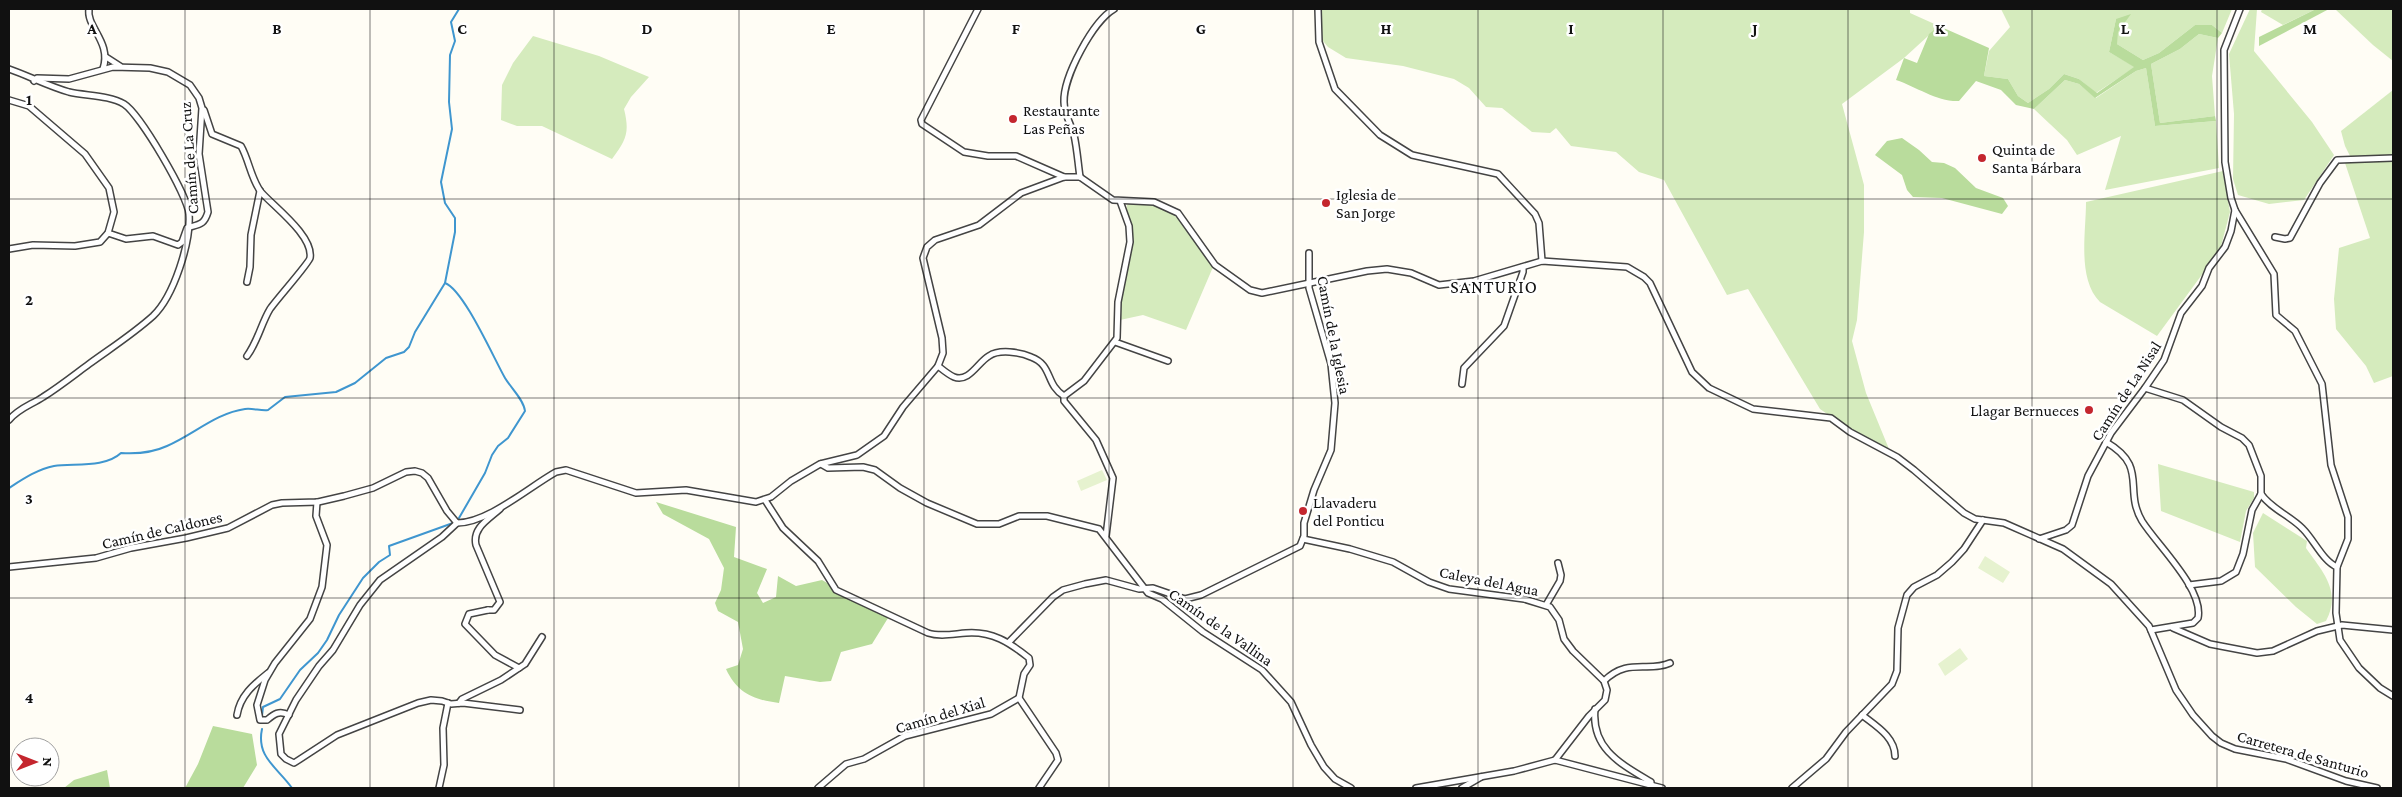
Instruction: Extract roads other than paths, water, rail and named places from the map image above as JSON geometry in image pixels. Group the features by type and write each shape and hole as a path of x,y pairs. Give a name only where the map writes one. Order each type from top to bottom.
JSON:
{"street":[{"path":"89,9 88,15 100,37 106,57 103,69"},
{"path":"978,9 941,83 925,110 921,120 922,124 964,152 988,156 1016,156 1029,160 1064,177"},
{"path":"519,668 496,655 465,624 469,614 494,610 500,602 476,545 474,534 477,529 506,504 537,482 556,472 566,470 636,493 686,490 756,502 765,500 790,480 820,464 857,455 884,436 908,401 938,366 943,353 942,338 933,294 923,258 927,247 935,240 979,225 1021,193 1064,177 1080,177 1074,135 1064,101 1067,80 1094,28 1104,14 1114,9"},
{"path":"1318,9 1318,35 1335,89 1377,132 1412,155 1498,174 1535,214 1539,223 1542,261"},
{"path":"2240,9 2224,50 2225,162 2230,198 2235,210 2274,274 2276,315 2295,331 2322,384 2331,465 2345,501 2350,529 2348,539 2336,567 2340,640 2353,661 2370,680 2393,696"},
{"path":"106,57 121,67"},
{"name":"Camín de La Cruz","path":"34,80 38,78 75,78 103,69 121,67 162,70 190,84 199,98 202,118 199,154 208,212 206,220 200,226 188,228 182,242 178,245 153,236 126,239 108,233"},
{"path":"9,69 70,92 112,99 123,103 133,111 166,161 188,208 188,228 181,262 167,297 155,314 125,340 43,397 21,408 9,420"},
{"path":"199,98 212,134 242,146 260,191 280,209 304,239 310,257 270,310 256,345 247,356"},
{"path":"9,100 29,106 85,154 109,188 114,212 108,233 100,242 75,246 33,245 9,250"},
{"path":"2275,236 2285,239 2290,238 2320,183 2337,160 2393,158"},
{"name":"Carretera de Santurio","path":"1080,177 1106,197 1120,201 1154,202 1178,213 1215,265 1250,290 1268,294 1309,283 1367,271 1387,269 1411,273 1430,283 1452,284 1492,276 1542,261 1619,265 1636,271 1644,276 1654,289 1692,372 1709,388 1753,409 1831,418 1850,432 1897,457 1964,514 1975,520 2004,523 2063,549 2096,572 2127,600 2151,630 2183,702 2204,728 2221,743 2236,749 2286,759 2346,781 2377,788"},
{"path":"246,282 250,267 251,235 260,191"},
{"path":"1064,396 1084,381 1116,342 1118,302 1130,242 1129,226 1120,201"},
{"name":"Camín de La Nisal","path":"2038,538 2066,530 2072,525 2088,476 2106,442 2145,388 2170,347 2181,313 2202,286 2209,268 2225,247 2235,210"},
{"name":"Camín de la Iglesia","path":"1304,539 1304,522 1314,490 1331,450 1336,393 1331,364 1309,283 1309,253"},
{"path":"1462,384 1464,368 1504,326 1523,272 1522,267"},
{"path":"1116,342 1168,361"},
{"path":"938,366 955,378 962,378 968,376 989,355 1000,352 1024,354 1041,362 1046,368 1052,385 1064,396 1064,401 1096,440 1113,478 1106,536"},
{"path":"2145,388 2182,400 2221,427 2242,438 2249,445 2260,472 2261,494 2252,510 2243,554 2236,572 2221,581 2189,585"},
{"path":"2106,442 2132,466 2137,511 2156,541 2189,585 2199,609 2198,618 2193,622 2173,628 2151,630"},
{"path":"820,464 828,468 863,467 875,470 900,488 927,503 978,524 999,524 1023,515 1047,516 1099,529 1106,536"},
{"name":"Camín de Caldones","path":"9,567 96,558 131,548 168,543 228,528 282,503 317,502 373,488 406,472 415,471 428,478 447,511 457,523"},
{"path":"2261,494 2269,503 2302,528 2327,560 2336,567"},
{"path":"765,500 783,528 818,561 836,590 934,635 985,634 1009,642 1030,660 1030,665 1024,674 1019,698 1056,753 1058,760 1056,766 1039,788"},
{"path":"237,715 239,705 250,688 270,671 310,620 322,587 327,545 316,516 317,502"},
{"path":"506,504 473,521 457,523 436,541 390,573 369,593 333,650 319,666 279,734 282,754 286,759 294,763 337,735 418,703 431,700 520,710"},
{"path":"1792,788 1826,759 1846,732 1895,679 1898,628 1907,595 1914,586 1937,576 1952,562 1964,549 1983,520"},
{"name":"Camín de la Vallina","path":"1106,536 1119,557 1152,596 1167,602 1202,632 1255,663 1262,670 1291,702 1310,745 1324,767 1335,779 1351,788"},
{"path":"1009,642 1063,590 1106,580 1144,588 1153,588 1185,599 1193,598 1296,549 1304,539"},
{"name":"Caleya del Agua","path":"1304,539 1350,549 1393,562 1429,582 1449,589 1492,593 1546,605 1557,616 1562,635 1569,646 1604,681"},
{"path":"1546,605 1560,581 1561,574 1558,563"},
{"path":"2173,628 2210,644 2258,653 2273,651 2317,631 2346,624 2393,630"},
{"path":"459,704 462,699 501,680 525,664 542,637"},
{"path":"1555,760 1607,697 1607,686 1604,681 1630,666 1660,666 1670,663"},
{"path":"270,671 257,705 260,720 267,720 275,713 284,712 289,715"},
{"name":"Camín del Xial","path":"818,788 846,764 864,759 904,736 991,714 1019,698"},
{"path":"439,788 444,765 442,728 448,703"},
{"path":"1596,709 1596,721 1603,747 1616,759 1652,785"},
{"path":"1862,716 1890,739 1896,756"},
{"path":"1416,788 1529,768 1555,760 1662,788"},
{"path":"1462,788 1484,775"}],"waterway":[{"path":"459,9 451,22 455,41 450,55 449,102 452,129 441,182 445,203 455,218 455,232 445,283 453,288 461,298 525,411 508,438 498,446 492,455 485,473 459,518"},
{"path":"9,488 48,467 98,463 114,458 121,453 145,452 162,448 234,411 248,409 268,410 285,397 336,392 355,383 386,358 404,352 409,347 415,332 445,283"},
{"path":"262,716 263,707 280,699 300,670 318,653 327,640 339,615 363,578 379,562 390,555 389,546 453,523"},
{"path":"262,729 261,739 265,754 292,788"}],"place":[{"name":"Restaurante Las Peñas","path":"1013,119"},
{"name":"Quinta de Santa Bárbara","path":"1982,158"},
{"name":"Iglesia de San Jorge","path":"1326,203"},
{"name":"Llagar Bernueces","path":"2089,410"},
{"name":"Llavaderu del Ponticu","path":"1303,511"}],"district":[{"name":"SANTURIO","path":"1494,287"}]}
